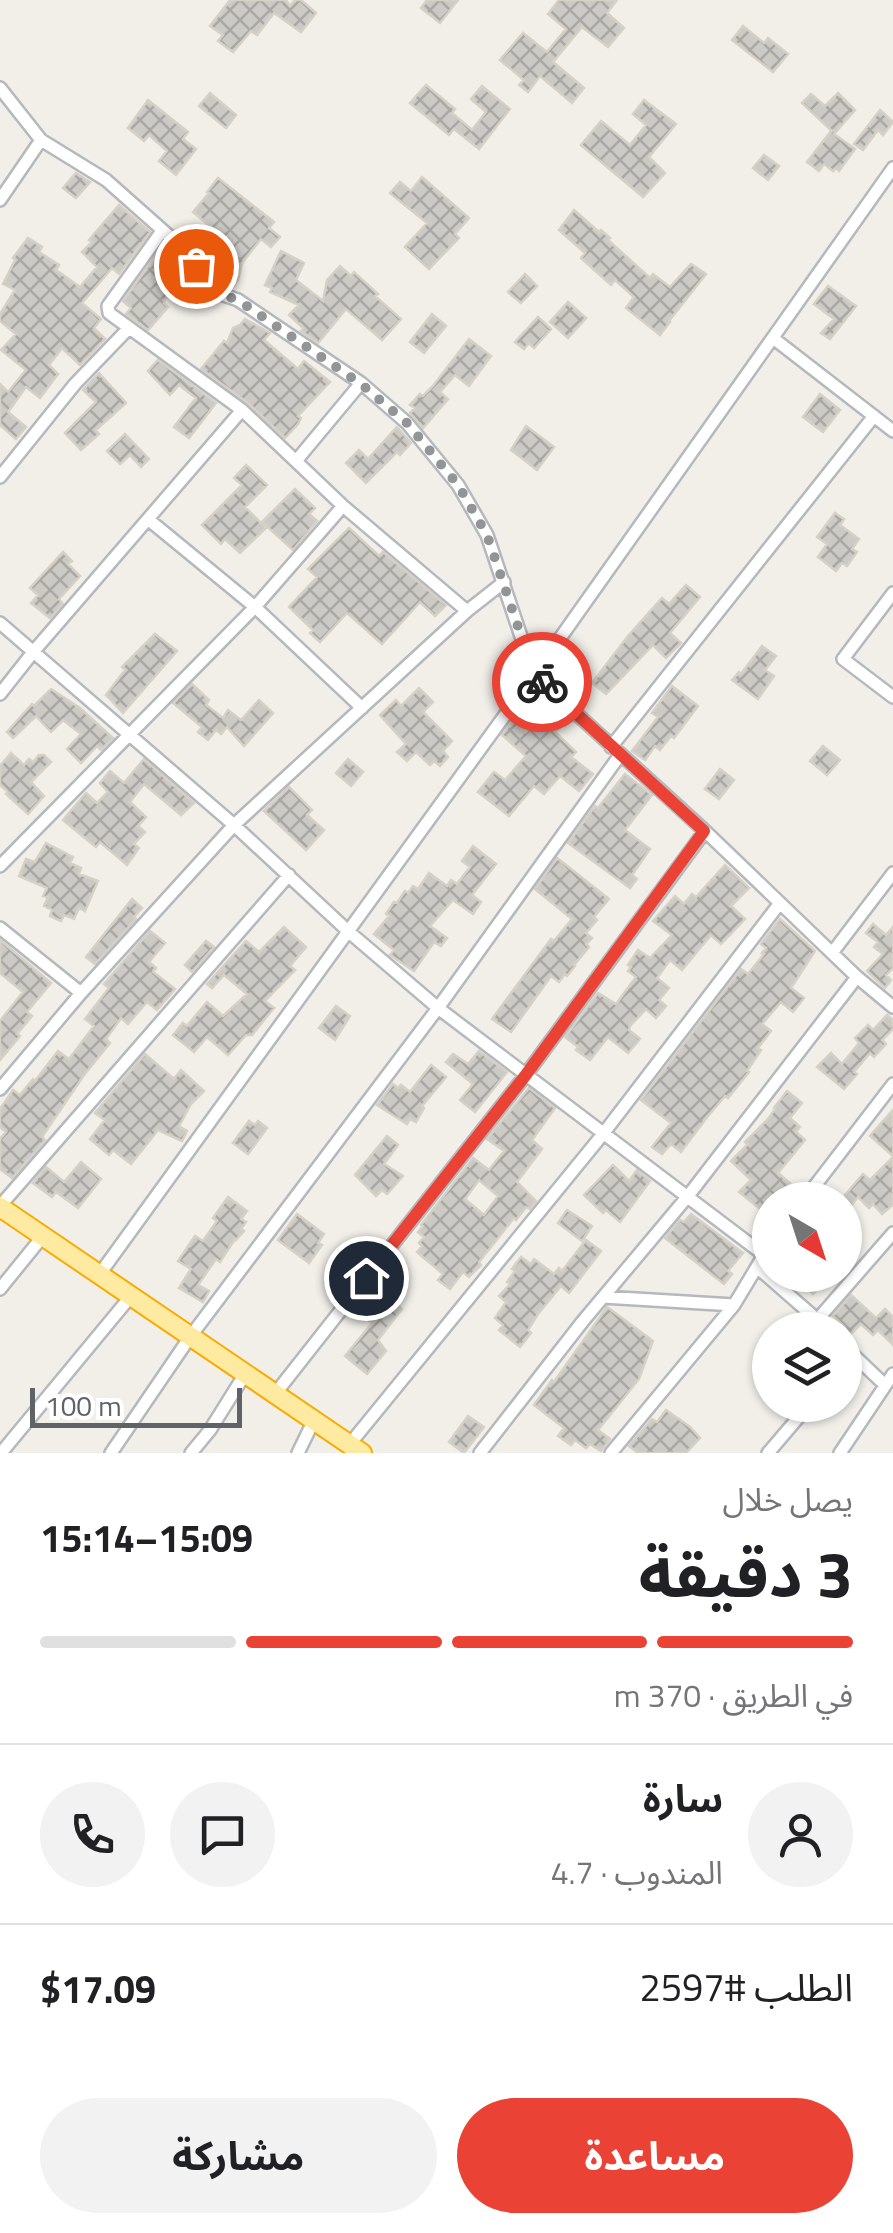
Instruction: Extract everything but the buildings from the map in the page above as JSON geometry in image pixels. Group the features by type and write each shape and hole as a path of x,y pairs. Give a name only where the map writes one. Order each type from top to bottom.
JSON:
{"highway":[{"path":"0,1207 356,1449"}],"street":[{"path":"0,88 41,140 106,180 194,258 194,273 206,289 238,300 361,384 407,423 458,485 487,535 534,674 893,1008"},
{"path":"0,200 41,140"},
{"path":"99,1275 350,932 893,168"},
{"path":"162,232 108,306 109,312 242,410 342,506 467,611"},
{"path":"0,477 75,384 128,328"},
{"path":"773,338 893,431"},
{"path":"296,460 361,384"},
{"path":"0,694 242,410"},
{"path":"111,1453 190,1337 438,1008 616,751 874,416"},
{"path":"0,866 255,607 342,506"},
{"path":"148,520 255,607 362,708"},
{"path":"0,1089 81,992 234,825 467,611 504,582"},
{"path":"893,593 843,659 893,697"},
{"path":"0,622 438,1008 752,1246"},
{"path":"275,1394 525,1076 704,831"},
{"path":"832,953 893,872"},
{"path":"0,1207 289,875"},
{"path":"356,1449 780,903"},
{"path":"0,928 81,992"},
{"path":"480,1453 688,1196 856,976"},
{"path":"818,1182 893,1084"},
{"path":"824,1312 893,1233"},
{"path":"0,1290 42,1236"},
{"path":"611,1453 734,1304 752,1274"},
{"path":"795,1292 812,1312"},
{"path":"1,1453 131,1296"},
{"path":"603,1297 734,1304"},
{"path":"862,1365 887,1383 893,1400"},
{"path":"191,1453 245,1374"},
{"path":"840,1453 887,1383"},
{"path":"298,1453 314,1420"},
{"path":"768,1453 794,1422"}],"way so far":[{"path":"196,266 194,273 206,289 238,300 361,384 407,423 458,485 487,535 534,674 542,682"}],"route":[{"path":"366,1278 525,1076 704,831 542,682"}]}
